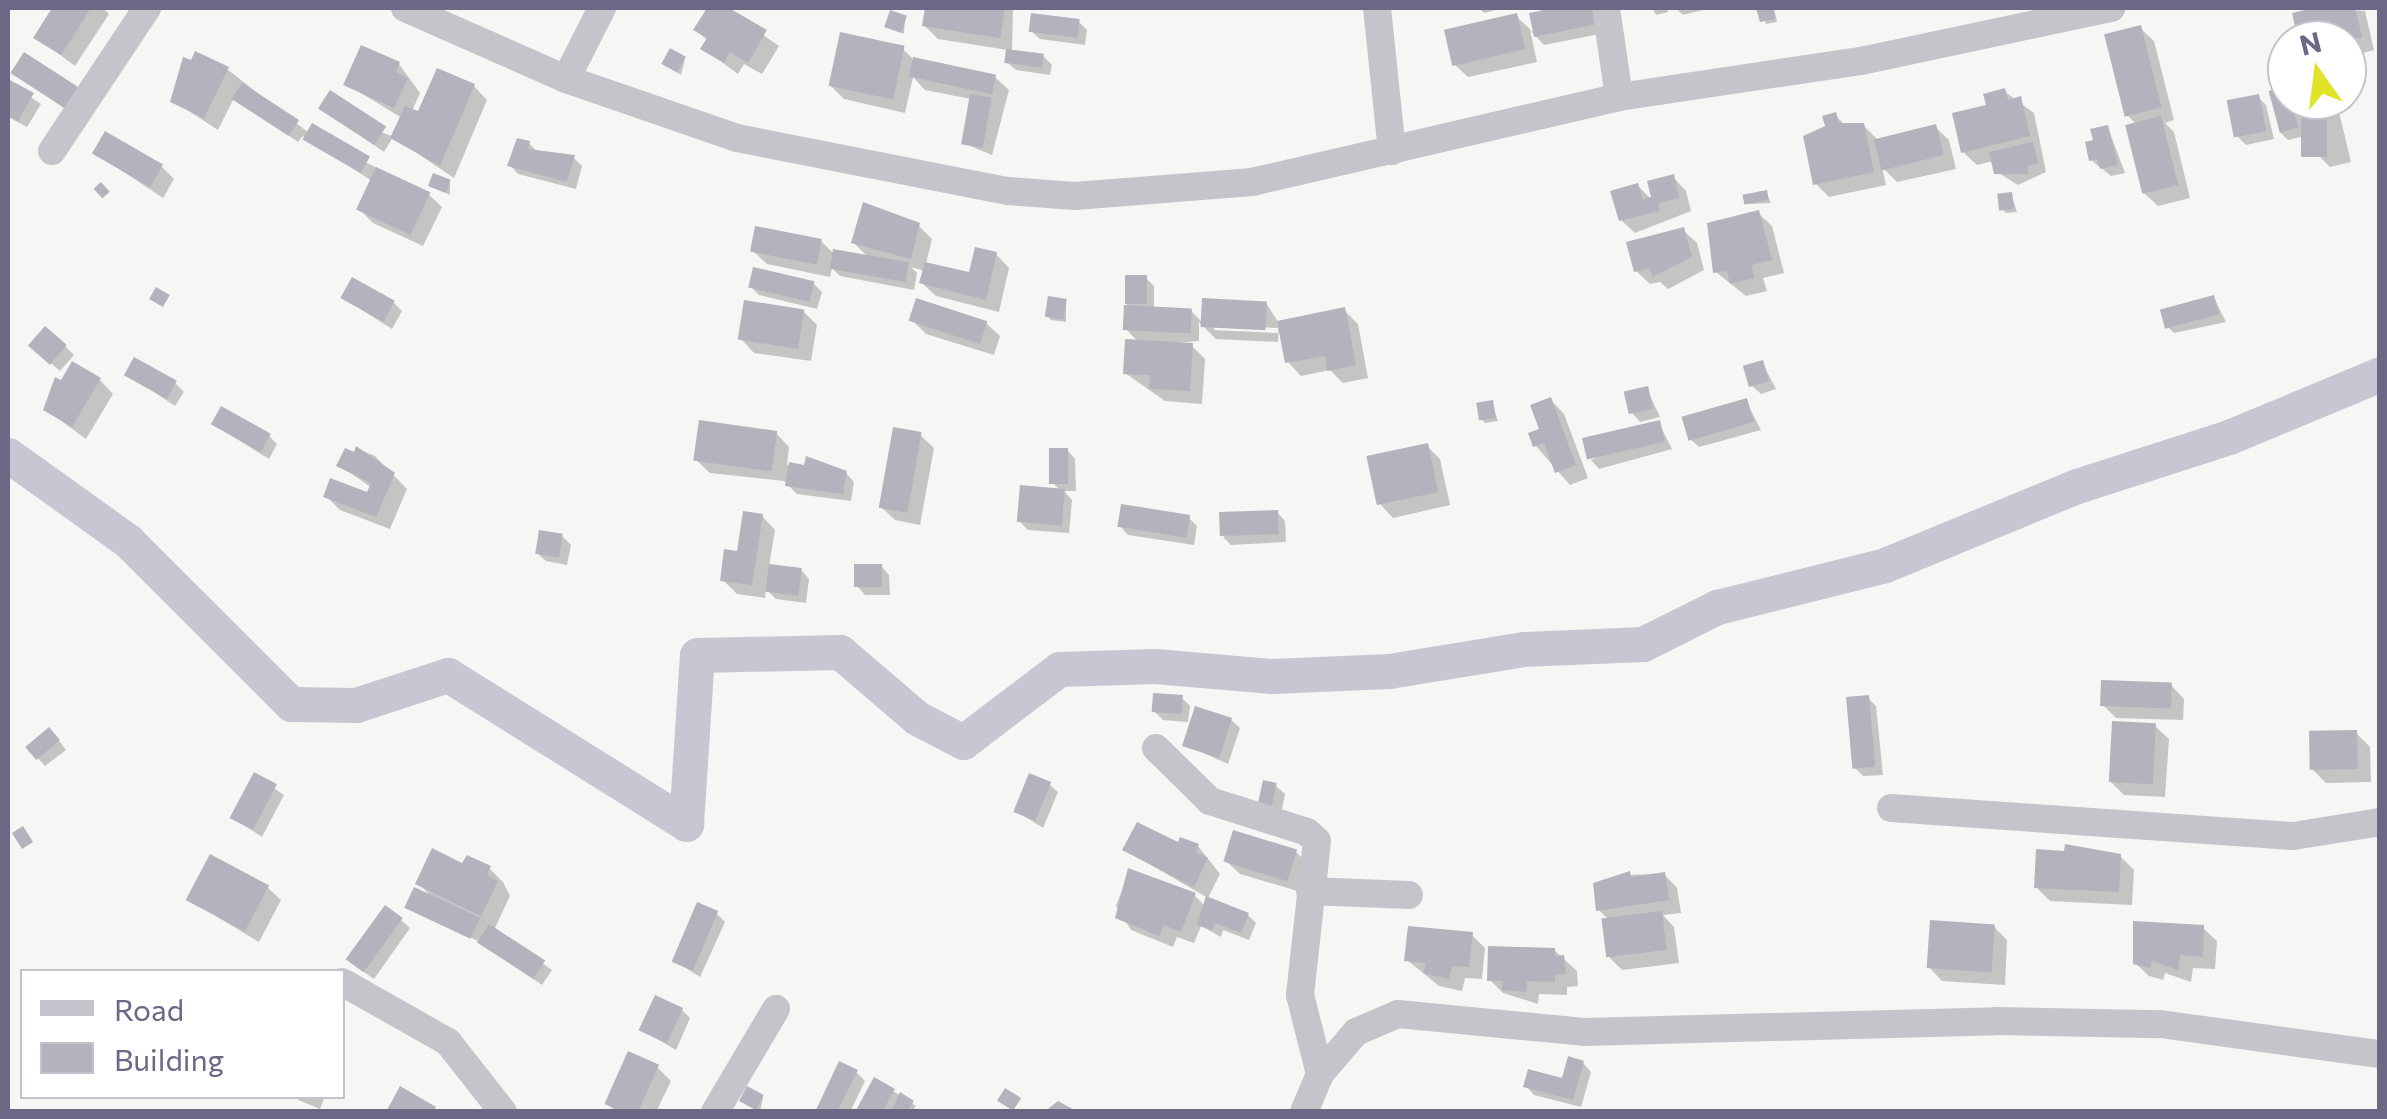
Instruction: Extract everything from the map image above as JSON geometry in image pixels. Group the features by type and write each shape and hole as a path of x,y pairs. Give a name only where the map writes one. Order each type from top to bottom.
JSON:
{"street":[{"path":"52,151 148,8"},
{"path":"404,8 566,79 738,138 1008,191 1074,196 1252,182 1619,97 1862,61 2111,8"},
{"path":"566,79 602,8"},
{"path":"1377,8 1392,151"},
{"path":"1606,8 1619,97"},
{"path":"1156,748 1210,801 1307,832 1317,842 1300,995 1320,1074"},
{"path":"1891,808 2293,836 2380,822"},
{"path":"1310,891 1409,896"},
{"path":"345,984 448,1042 497,1111"},
{"path":"715,1112 776,1008"},
{"path":"1304,1112 1320,1074 1356,1032 1398,1014 1584,1032 1998,1021 2160,1024 2380,1054"}],"building":[{"path":"52,8 91,8 61,55 33,38"},
{"path":"707,8 729,8 767,30 748,63 730,52 724,63 700,49 707,38 693,30"},
{"path":"925,8 1005,8 1000,38 922,26"},
{"path":"1594,8 1597,24 1534,37 1529,13"},
{"path":"1756,8 1773,8 1775,19 1760,22"},
{"path":"2314,8 2355,8 2358,20 2294,20 2292,13"},
{"path":"890,10 907,16 901,33 884,27"},
{"path":"1031,13 1080,19 1077,38 1029,32"},
{"path":"1517,13 1525,49 1452,66 1444,30"},
{"path":"2141,25 2162,107 2125,117 2104,34"},
{"path":"840,32 905,46 893,100 829,86"},
{"path":"361,45 400,62 396,72 408,78 394,108 343,85"},
{"path":"670,48 686,57 677,72 661,64"},
{"path":"1006,49 1044,54 1042,68 1004,63"},
{"path":"195,51 229,67 204,118 170,102 183,57 191,60"},
{"path":"24,52 83,90 69,111 10,73"},
{"path":"913,57 996,75 992,94 909,77"},
{"path":"437,68 475,84 440,166 390,138 405,106 418,111"},
{"path":"8,79 34,93 18,121 8,115"},
{"path":"242,83 299,120 289,136 232,99"},
{"path":"2005,88 2008,100 2021,96 2030,136 1961,153 1952,113 1986,105 1983,94"},
{"path":"330,90 386,126 374,145 318,108"},
{"path":"970,94 992,98 983,148 961,144"},
{"path":"2259,94 2266,131 2234,138 2227,100"},
{"path":"1836,112 1839,123 1864,123 1874,172 1813,185 1803,136 1825,126 1822,116"},
{"path":"2161,116 2178,185 2142,194 2125,125"},
{"path":"2276,120 2296,120 2298,128 2280,132"},
{"path":"2301,120 2327,120 2327,157 2301,157"},
{"path":"312,123 370,156 361,173 302,139"},
{"path":"1936,124 1944,155 1882,171 1874,139"},
{"path":"2108,125 2118,165 2100,169 2097,159 2089,161 2085,142 2093,140 2090,129"},
{"path":"105,131 163,164 150,187 92,154"},
{"path":"517,138 530,141 528,149 575,155 567,182 507,166"},
{"path":"2033,142 2038,163 2027,166 2028,174 1994,174 1989,152"},
{"path":"376,167 430,192 411,235 356,210"},
{"path":"433,173 451,180 446,193 428,186"},
{"path":"1674,174 1679,198 1658,203 1660,211 1619,221 1610,191 1638,183 1643,199 1651,197 1647,181"},
{"path":"101,182 110,192 102,198 94,189"},
{"path":"1767,190 1769,200 1744,205 1742,195"},
{"path":"2012,192 2014,209 1999,211 1997,194"},
{"path":"863,202 920,223 911,259 851,243"},
{"path":"1759,210 1772,260 1751,265 1755,278 1730,284 1727,271 1713,273 1707,223"},
{"path":"755,226 822,239 817,264 750,252"},
{"path":"1684,227 1692,257 1652,277 1650,268 1634,272 1626,242"},
{"path":"975,247 997,252 986,300 919,283 925,262 969,272"},
{"path":"833,249 909,262 905,282 830,269"},
{"path":"753,267 814,281 810,302 748,287"},
{"path":"1125,275 1147,275 1147,304 1125,304"},
{"path":"352,277 395,301 383,322 340,298"},
{"path":"156,287 170,295 163,307 149,299"},
{"path":"2214,295 2219,314 2165,329 2160,309"},
{"path":"1048,296 1067,299 1063,320 1045,317"},
{"path":"916,298 987,321 980,344 909,321"},
{"path":"1202,298 1267,301 1265,330 1200,327"},
{"path":"744,300 804,310 798,349 738,340"},
{"path":"1124,305 1192,309 1191,334 1123,330"},
{"path":"1345,307 1356,365 1327,371 1325,356 1285,363 1277,321"},
{"path":"45,326 67,345 50,365 28,346"},
{"path":"1125,339 1193,343 1190,391 1149,389 1150,375 1123,374"},
{"path":"134,357 177,381 167,399 124,375"},
{"path":"1763,360 1769,381 1749,387 1743,366"},
{"path":"72,361 101,378 72,427 43,410 55,377 61,380"},
{"path":"1648,386 1653,408 1629,414 1624,392"},
{"path":"1551,397 1576,465 1555,473 1544,443 1533,447 1528,433 1539,429 1530,405"},
{"path":"1747,398 1754,422 1689,441 1682,417"},
{"path":"1493,400 1496,418 1479,420 1476,403"},
{"path":"221,406 271,434 261,452 211,424"},
{"path":"699,420 777,431 772,472 693,461"},
{"path":"1660,420 1665,441 1587,459 1582,438"},
{"path":"893,427 922,432 907,513 879,508"},
{"path":"1428,443 1438,492 1377,505 1366,456"},
{"path":"356,446 395,473 376,517 323,497 330,478 367,492 371,483 336,466 345,448 354,452"},
{"path":"1049,448 1068,448 1068,484 1049,484"},
{"path":"806,456 847,471 843,494 785,486 789,462 804,465"},
{"path":"1020,485 1065,489 1062,526 1017,522"},
{"path":"1121,504 1190,515 1187,538 1117,527"},
{"path":"1278,510 1279,534 1220,536 1219,512"},
{"path":"743,511 763,514 752,585 720,581 724,549 737,551"},
{"path":"539,530 563,534 559,557 535,554"},
{"path":"769,564 802,568 798,596 766,592"},
{"path":"854,564 882,564 882,587 854,587"},
{"path":"2101,680 2172,682 2171,708 2100,706"},
{"path":"1153,693 1183,695 1182,714 1152,712"},
{"path":"1869,695 1875,767 1852,769 1846,697"},
{"path":"1195,706 1232,718 1219,758 1182,746"},
{"path":"2112,721 2156,723 2153,784 2109,782"},
{"path":"49,727 60,740 36,760 25,747"},
{"path":"2357,730 2358,769 2310,770 2309,731"},
{"path":"254,772 277,784 253,830 230,818"},
{"path":"1029,773 1051,782 1036,821 1013,812"},
{"path":"1263,780 1277,783 1271,811 1257,808"},
{"path":"1137,822 1178,842 1180,837 1199,844 1196,852 1208,858 1194,887 1122,850"},
{"path":"23,826 33,842 22,849 12,833"},
{"path":"1233,830 1297,850 1287,881 1223,862"},
{"path":"2065,844 2121,854 2119,892 2034,888 2036,849 2064,851"},
{"path":"432,848 462,863 467,855 491,866 487,875 498,881 481,916 415,884"},
{"path":"210,854 269,885 245,931 186,900"},
{"path":"1128,868 1196,893 1181,932 1164,925 1159,936 1115,918"},
{"path":"1630,871 1631,877 1665,872 1669,900 1596,911 1593,883"},
{"path":"414,887 480,918 470,939 404,908"},
{"path":"1206,896 1249,913 1241,933 1215,923 1212,930 1197,925"},
{"path":"697,902 718,911 693,971 672,962"},
{"path":"385,905 403,918 363,972 346,959"},
{"path":"1662,911 1667,950 1606,957 1601,918"},
{"path":"1930,920 1995,925 1991,972 1927,968"},
{"path":"2133,921 2204,925 2203,957 2180,955 2178,970 2152,961 2150,968 2133,964"},
{"path":"489,924 545,960 533,979 477,942"},
{"path":"1408,926 1473,932 1469,967 1452,966 1449,979 1423,973 1426,963 1404,961"},
{"path":"1488,946 1555,948 1555,956 1564,955 1566,974 1555,975 1555,982 1527,981 1526,992 1502,990 1503,981 1487,981"},
{"path":"655,995 683,1008 667,1043 639,1030"},
{"path":"628,1051 659,1065 638,1112 622,1112 604,1104"},
{"path":"1568,1056 1584,1061 1573,1100 1523,1087 1528,1069 1562,1078"},
{"path":"839,1061 858,1070 837,1112 815,1112"},
{"path":"874,1077 895,1089 882,1112 855,1112"},
{"path":"400,1086 436,1107 433,1112 386,1112"},
{"path":"747,1086 764,1095 756,1110 739,1101"},
{"path":"1005,1088 1021,1098 1013,1111 997,1101"},
{"path":"900,1092 914,1101 907,1112 891,1112"},
{"path":"1058,1101 1078,1112 1044,1112"}],"waterway":[{"path":"8,455 128,541 291,704 356,705 448,675 686,824 697,655 840,652 917,718 963,742 1059,669 1155,666 1272,676 1389,671 1523,649 1643,644 1717,607 1885,565 2077,486 2229,437 2380,374"}]}
